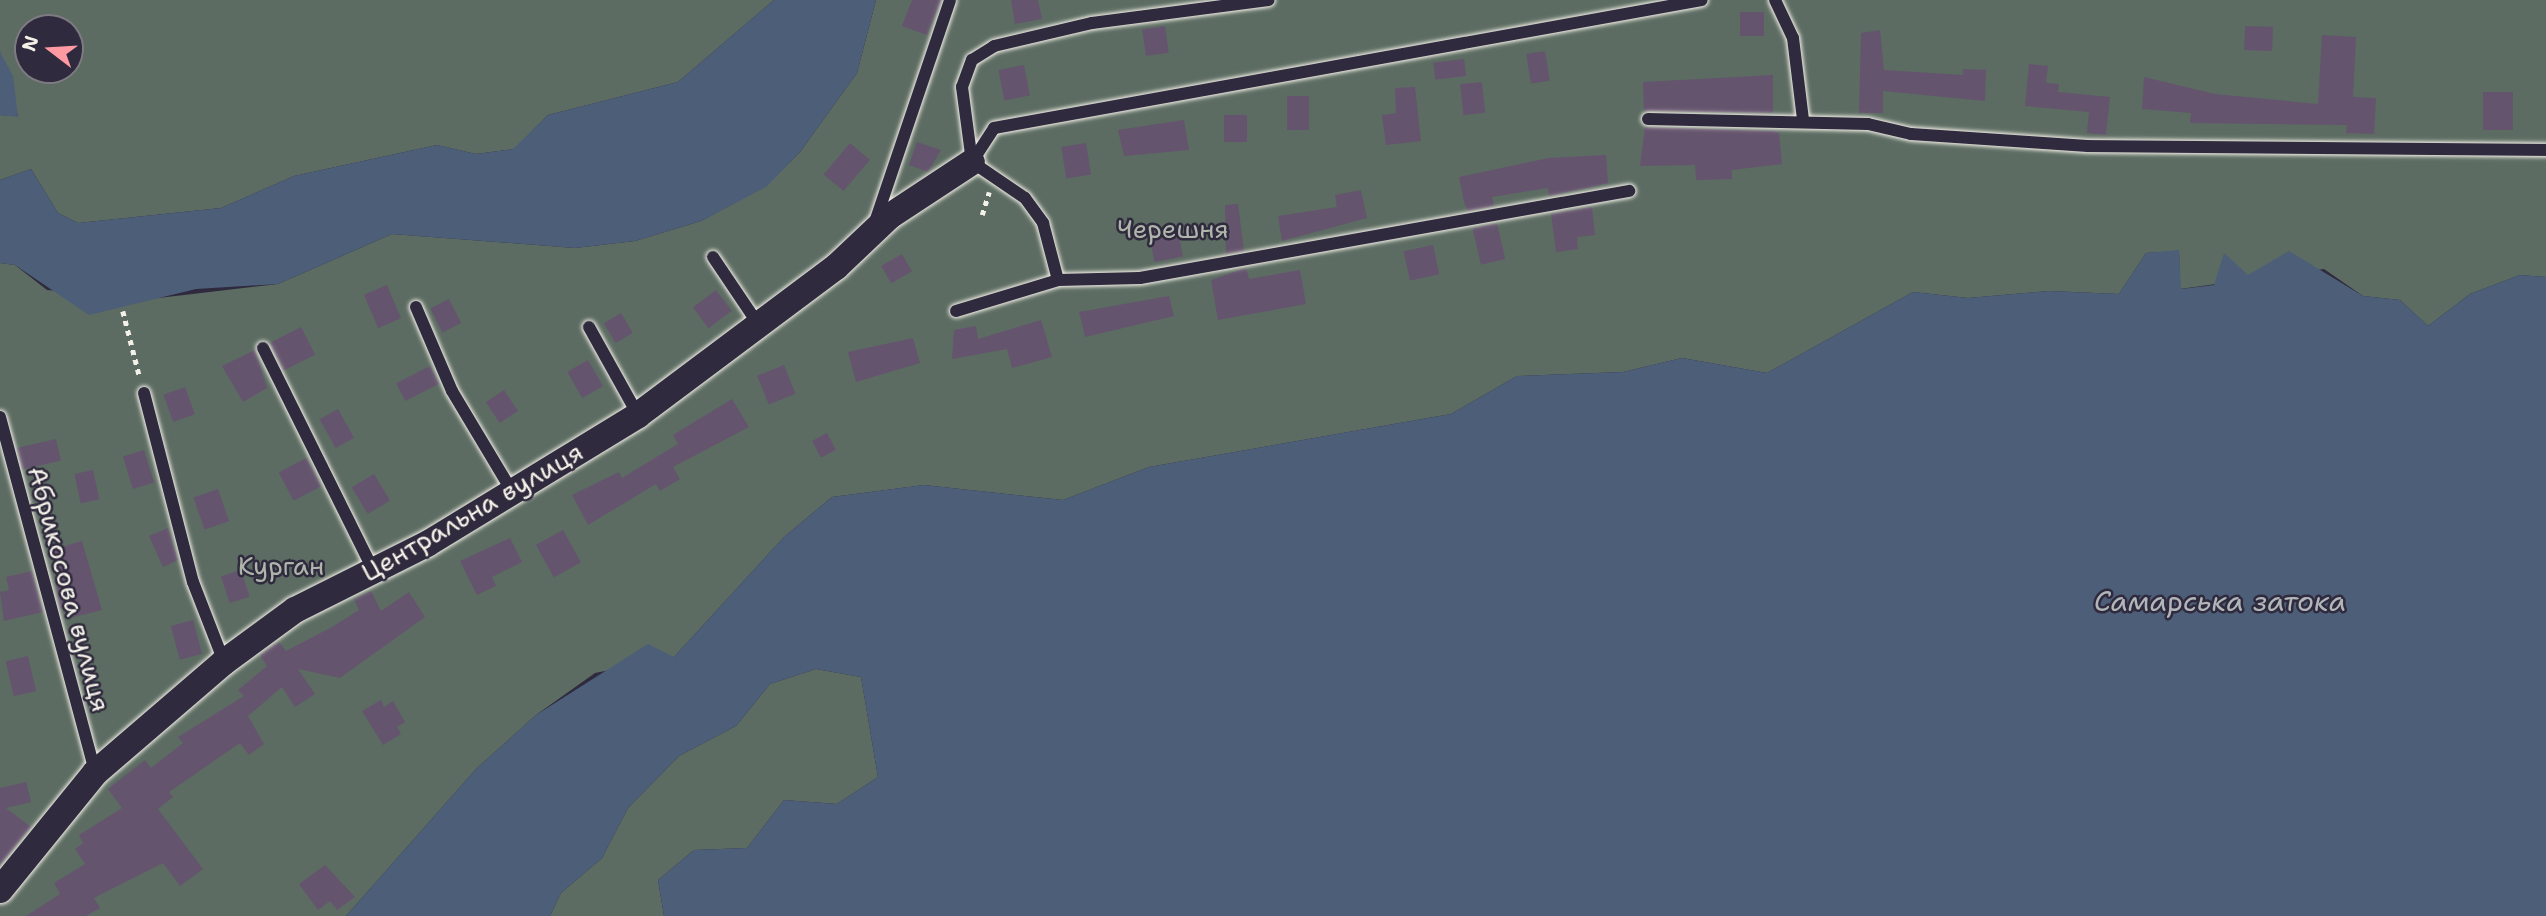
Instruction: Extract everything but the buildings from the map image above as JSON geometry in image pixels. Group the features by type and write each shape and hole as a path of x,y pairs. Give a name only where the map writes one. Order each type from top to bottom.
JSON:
{"street":[{"name":"Центральна вулиця","path":"0,890 95,773 224,662 295,610 513,494 638,415 870,235 972,162"}],"lane":[{"path":"870,235 950,0"},
{"path":"1058,280 1043,223 1026,198 972,162 962,87 972,60 994,46 1092,23 1269,0"},
{"path":"972,162 994,128 1702,0"},
{"path":"1775,0 1793,38 1803,120"},
{"path":"1648,119 1803,120 2088,146 2546,149"},
{"path":"956,311 1058,280 1140,278 1629,191"},
{"path":"713,257 758,324"},
{"path":"416,307 452,391 513,494"},
{"path":"589,327 638,415"},
{"path":"263,348 373,570"},
{"path":"144,393 193,582 224,662"},
{"name":"Абрикосова вулиця","path":"0,417 95,773"}],"path":[{"path":"123,311 144,393"}],"green space":[{"path":"0,0 774,0 678,82 548,115 514,149 476,154 437,145 294,176 221,208 78,223 58,213 31,169 0,180 0,115 18,116 0,52"},
{"path":"876,0 2546,0 2546,277 2520,275 2470,294 2428,326 2400,300 2363,296 2324,269 2180,289 2179,251 2146,253 2119,294 2049,291 1968,298 1913,292 1767,373 1682,358 1623,372 1517,376 1451,414 1149,467 1063,500 924,485 832,497 784,537 674,657 595,673 536,715 476,769 346,916 0,916 0,263 15,265 47,290 150,299 278,284 392,234 575,248 635,241 701,221 766,186 800,152 857,73"},
{"path":"816,669 861,677 878,777 837,804 784,800 747,848 694,850 658,880 664,916 550,916 561,893 602,858 628,808 679,756 736,726 770,684"}],"water":[{"path":"774,0 876,0 857,73 800,152 766,187 701,221 635,241 575,248 392,234 278,284 196,289 89,315 15,265 0,263 0,180 31,169 58,213 78,223 221,208 294,176 437,145 476,154 513,149 548,115 678,82"},
{"path":"0,52 13,76 18,117 0,115"},
{"name":"Самарська затока","path":"2179,250 2181,289 2214,285 2224,253 2248,275 2289,251 2363,296 2400,300 2428,326 2470,294 2520,275 2546,277 2546,916 664,916 658,880 694,850 747,848 784,800 837,804 878,777 861,677 816,669 770,684 736,726 679,756 628,808 602,858 561,893 550,916 346,916 476,769 536,715 648,644 674,657 784,537 832,497 924,485 1063,500 1149,467 1451,414 1517,376 1623,372 1682,358 1767,373 1913,292 1968,298 2049,291 2119,294 2146,253"}],"park label":[{"name":"Черешня","path":"1173,229"},
{"name":"Курган","path":"281,566"}]}
